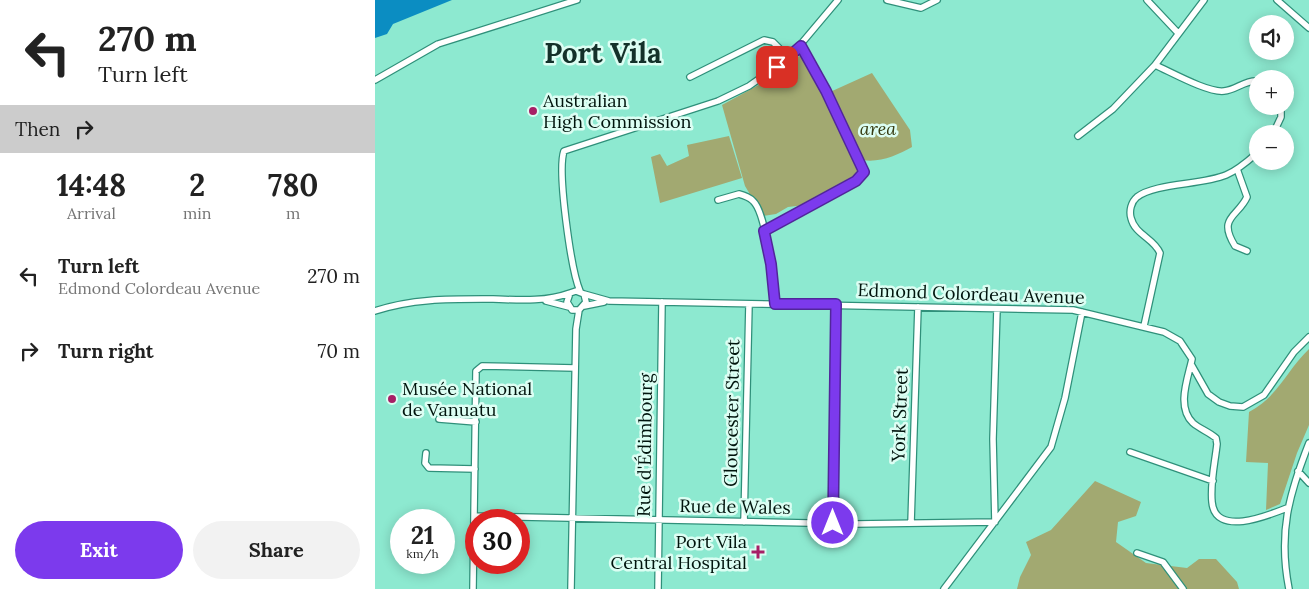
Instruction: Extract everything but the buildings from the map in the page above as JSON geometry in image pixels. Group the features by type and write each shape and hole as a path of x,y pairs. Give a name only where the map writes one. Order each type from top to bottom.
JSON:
{"street":[{"path":"375,80 438,44 577,0"},
{"path":"584,306 586,298 575,279 561,159 564,151 719,102 777,67 801,46 838,0"},
{"path":"887,0 921,8 937,0"},
{"path":"1147,0 1178,33"},
{"path":"1078,136 1113,109 1155,65 1203,0"},
{"path":"1277,0 1309,28"},
{"path":"690,77 764,40 773,42 779,48 780,58 777,67"},
{"path":"764,231 856,181 864,172 826,91 801,46"},
{"path":"1155,65 1218,90 1224,91 1249,82"},
{"path":"1144,326 1159,253 1156,246 1133,224 1131,205 1137,197 1149,191 1211,180 1237,169 1249,159"},
{"path":"1237,169 1247,197 1244,203 1232,214 1228,226 1235,246 1247,251"},
{"path":"718,200 739,194 753,201 764,231 771,264 775,304"},
{"path":"571,589 576,329 574,309 567,297 571,292 575,279"},
{"path":"375,312 394,306 437,300 539,300 571,292 582,293 609,302"},
{"path":"539,300 574,309 609,302"},
{"name":"Edmond Colordeau Avenue","path":"609,302 836,304 1082,312 1144,326 1164,332 1180,341 1190,355 1191,364 1208,394 1219,402 1230,406 1243,407 1264,395 1294,352 1309,337"},
{"name":"Rue d'Édimbourg","path":"658,589 662,302"},
{"name":"Gloucester Street","path":"744,522 749,304"},
{"path":"833,523 836,304"},
{"name":"York Street","path":"911,523 919,307"},
{"path":"995,522 993,439 997,309"},
{"path":"944,589 1051,447 1065,398 1082,312"},
{"path":"1191,364 1185,384 1187,410 1193,422 1216,438 1217,444 1213,481 1213,509 1223,520 1242,520 1287,508"},
{"path":"475,509 478,368 575,368"},
{"path":"439,419 476,422"},
{"path":"1289,589 1283,545 1287,508 1309,443"},
{"path":"1130,452 1213,481"},
{"path":"426,454 425,464 429,468 475,469"},
{"path":"1298,471 1309,484"},
{"name":"Rue de Wales","path":"530,517 833,523 995,522"},
{"path":"1137,552 1163,562 1183,589"},
{"path":"473,574 473,589"}],"green space":[{"path":"801,55 806,57 859,167 853,178 805,205 788,207 776,214 763,216 745,186 722,105 773,77"},
{"name":"area","path":"872,73 910,130 912,147 888,158 869,161 863,160 830,92"},
{"path":"729,136 742,178 660,203 651,157 660,154 667,166 689,156 687,145"},
{"path":"1309,349 1309,425 1297,453 1280,504 1266,510 1268,463 1246,462 1249,412 1259,406 1275,391"},
{"path":"1095,481 1141,502 1136,516 1118,522 1116,542 1146,563 1187,568 1199,559 1216,559 1237,582 1239,589 1017,589 1020,577 1031,555 1026,542 1051,530"}],"water":[{"path":"375,0 452,0 393,24 387,34 375,38"}],"place":[{"name":"Australian High Commission","path":"533,111"},
{"name":"Musée National de Vanuatu","path":"392,399"},
{"name":"Port Vila Central Hospital","path":"758,552"}],"district":[{"name":"Port Vila","path":"603,53"}],"route":[{"path":"777,67 791,57 801,46 826,91 864,172 856,181 764,231 771,264 775,304 836,304 833,523"}]}
